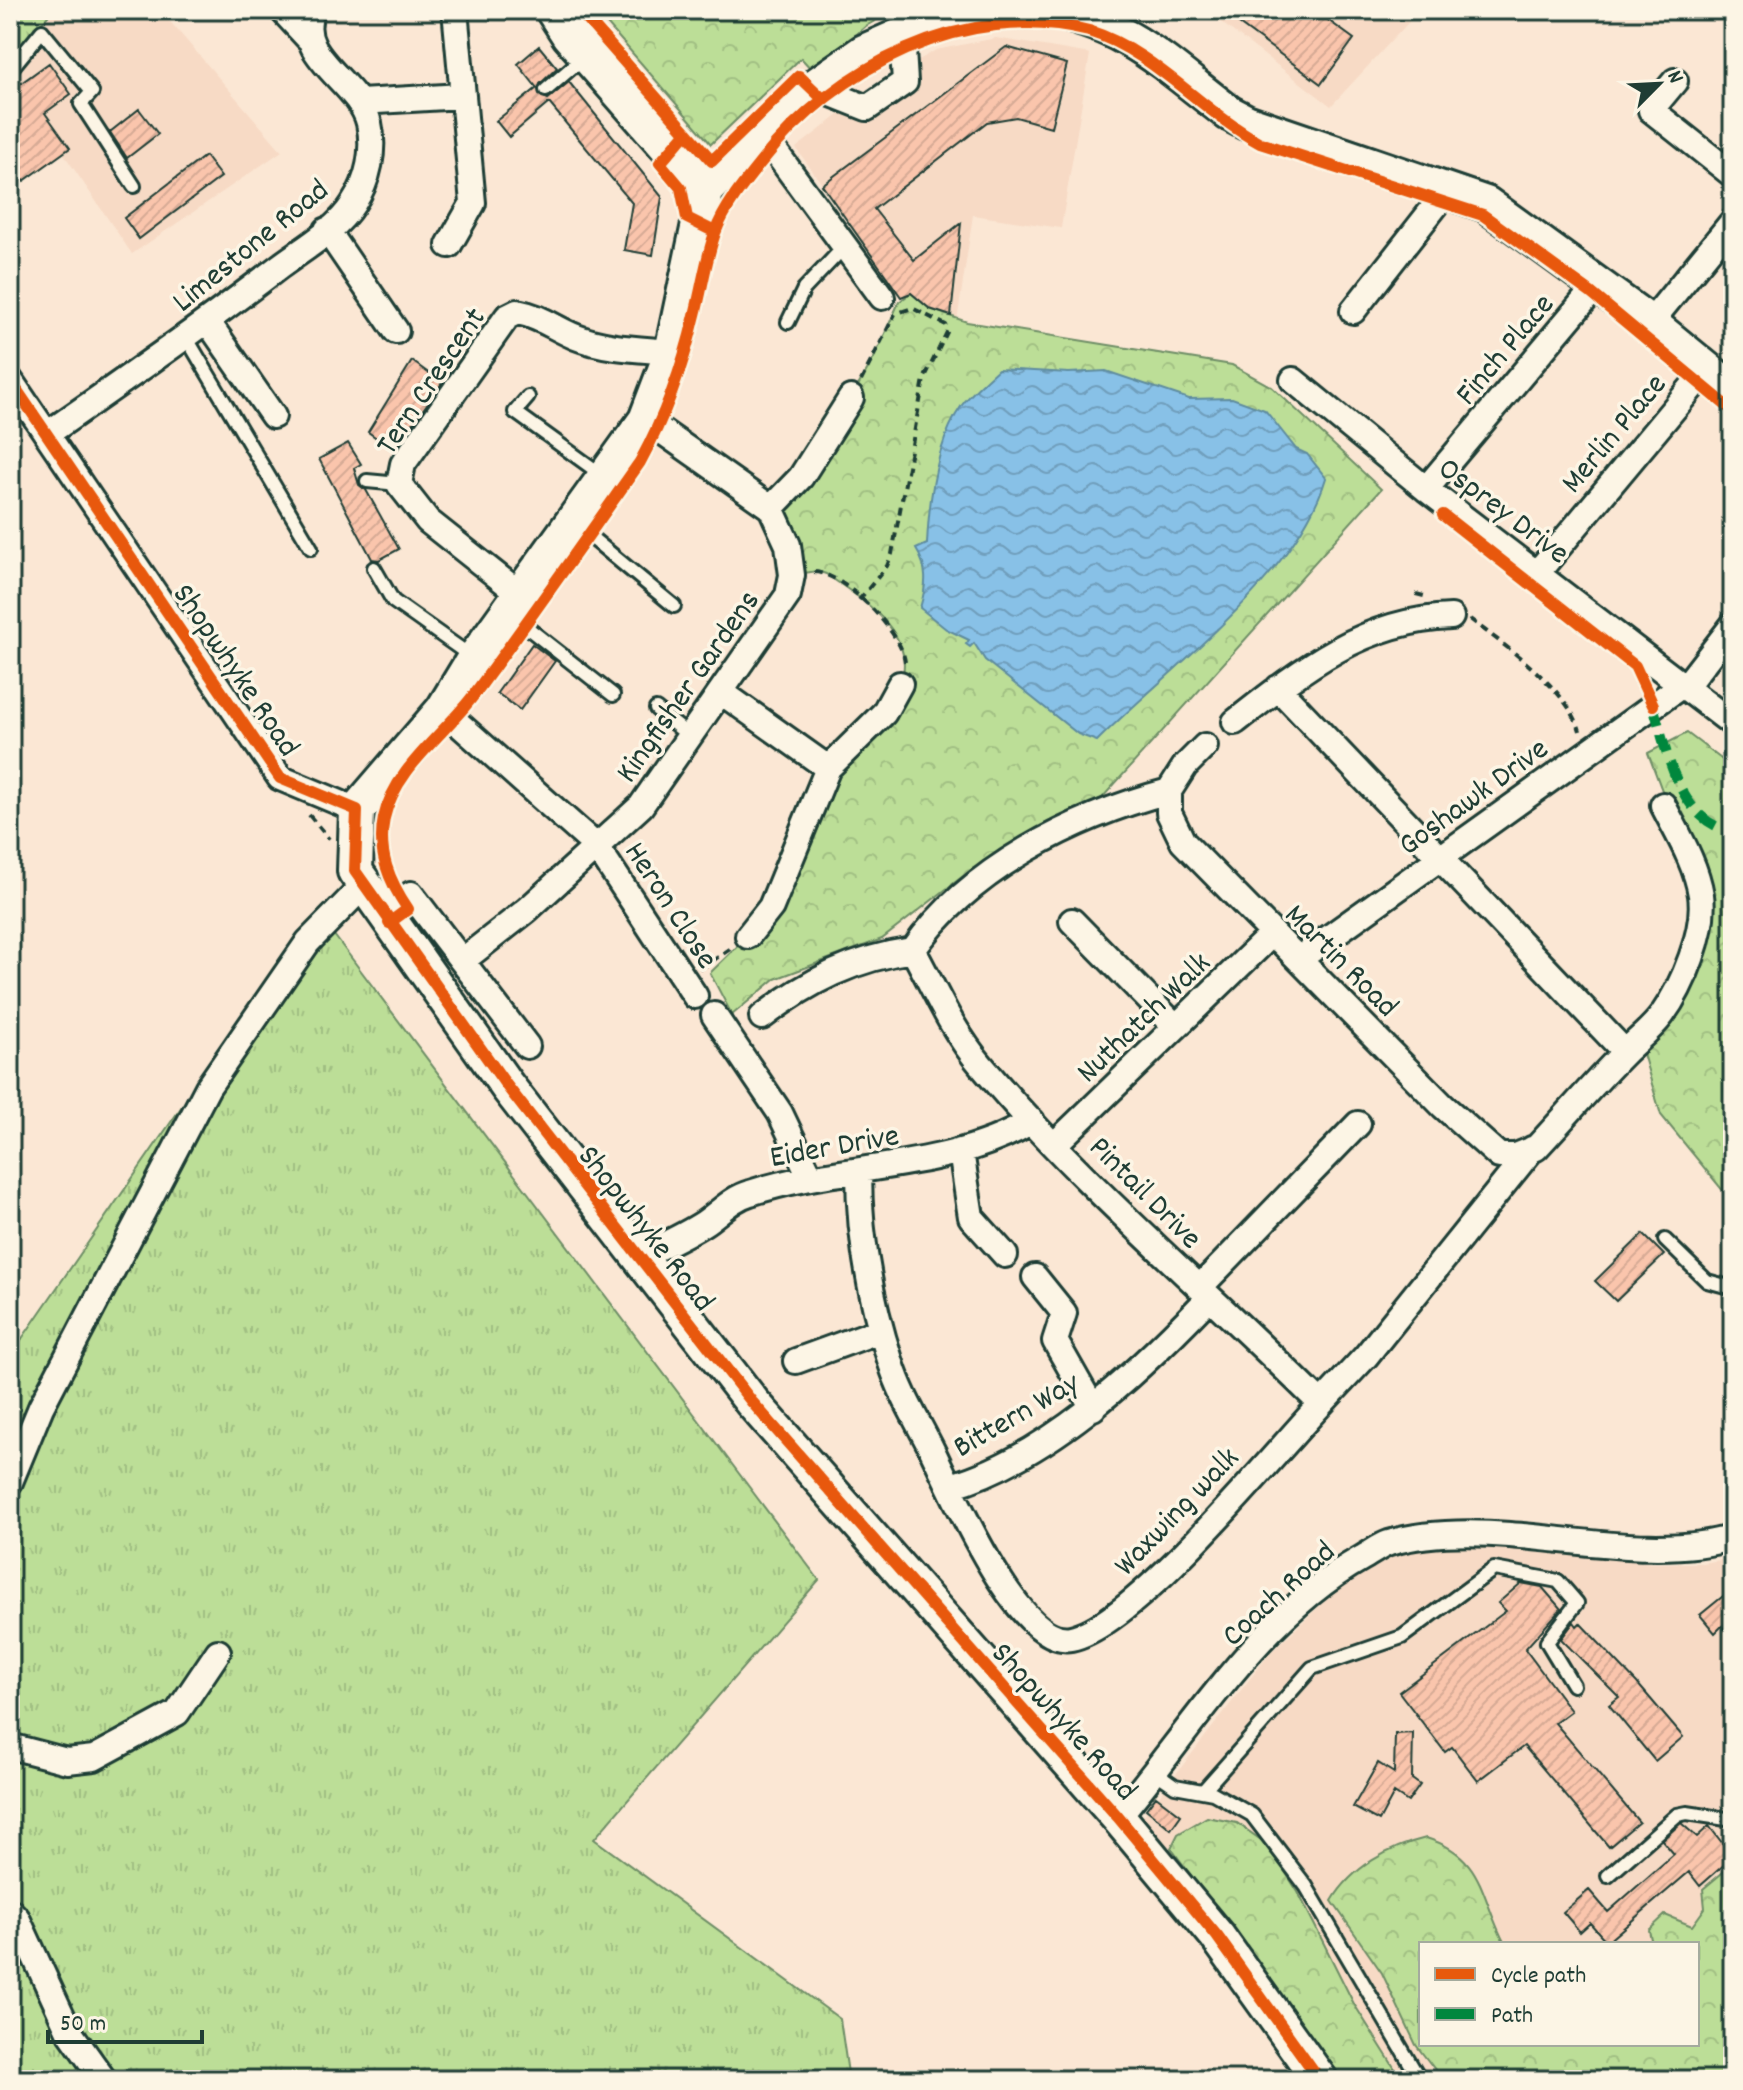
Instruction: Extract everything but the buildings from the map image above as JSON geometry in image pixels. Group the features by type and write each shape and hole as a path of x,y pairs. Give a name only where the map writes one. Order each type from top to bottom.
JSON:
{"main road":[{"path":"553,10 586,55 706,191"},
{"path":"359,878 357,810 443,710 474,659 646,420 672,352 706,191 761,132 814,87 864,52 932,22 1004,10"},
{"path":"1045,10 1075,14 1136,40 1229,113 1246,122 1486,204 1650,323 1733,391"},
{"name":"Shopwhyke Road","path":"359,878 507,1086 752,1402 1118,1817 1217,1936 1320,2080"}],"street":[{"name":"Limestone Road","path":"47,434 208,322 327,230 353,206 370,161 372,138 360,102 282,10"},
{"path":"308,38 307,21 312,10"},
{"path":"449,245 473,203 455,10"},
{"path":"814,87 867,108 905,82 902,34"},
{"path":"1675,81 1651,110 1733,175"},
{"path":"360,102 462,96"},
{"path":"761,132 889,305"},
{"path":"1353,311 1447,191"},
{"path":"1650,323 1733,221"},
{"path":"327,230 396,331"},
{"name":"Finch Place","path":"1426,489 1598,284"},
{"name":"Tern Crescent","path":"514,603 428,521 399,484 403,464 507,317 517,312 542,319 576,337 607,346 672,352"},
{"path":"208,322 273,416"},
{"name":"Merlin Place","path":"1537,573 1707,369"},
{"name":"Osprey Drive","path":"1293,380 1426,489 1733,724"},
{"name":"Shopwhyke Road","path":"11,384 280,778 357,810"},
{"path":"646,420 771,508 801,477 851,398"},
{"name":"Kingfisher Gardens","path":"597,847 641,806 788,595 792,575 788,545 771,508"},
{"path":"1235,722 1331,650 1371,632 1452,611"},
{"name":"Goshawk Drive","path":"1299,959 1692,678 1733,625"},
{"path":"748,936 771,907 828,768 884,713 900,684"},
{"path":"1278,688 1625,1052"},
{"path":"721,692 828,768"},
{"name":"Heron Close","path":"443,710 597,847 690,988"},
{"path":"762,1017 824,975 884,954 913,950 931,924 961,898 1034,846 1120,804 1169,791 1185,766 1205,746"},
{"name":"Martin Road","path":"1169,791 1169,813 1183,842 1443,1106 1499,1156 1516,1156 1532,1149"},
{"path":"1321,1404 1366,1356 1532,1149 1664,1013 1681,981 1700,922 1701,895 1688,855 1663,805"},
{"name":"Heron Close","path":"462,961 527,910 597,847"},
{"path":"10,1482 41,1407 208,1087 308,942 359,878"},
{"path":"411,894 527,1046"},
{"path":"1072,921 1176,1027"},
{"name":"Nuthatch Walk","path":"1055,1144 1273,933"},
{"name":"Pintail Drive","path":"913,950 956,1029 980,1064 1055,1144 1321,1404"},
{"path":"714,1015 770,1097 810,1176"},
{"name":"Eider Drive","path":"639,1257 695,1228 743,1195 810,1176 859,1172 989,1144 1032,1121"},
{"name":"Bittern Way","path":"859,1172 861,1223 881,1330 905,1403 950,1486 1008,1462 1093,1408 1147,1364 1204,1303 1206,1294 1358,1124"},
{"path":"961,1151 971,1217 1005,1255"},
{"path":"1035,1277 1064,1313 1055,1341 1093,1408"},
{"path":"796,1361 881,1330"},
{"name":"Waxwing walk","path":"950,1486 984,1557 1001,1582 1038,1626 1056,1636 1070,1638 1114,1615 1147,1591 1321,1404"},
{"name":"Coach Road","path":"1118,1817 1260,1641 1334,1574 1388,1543 1448,1534 1499,1534 1667,1546 1707,1545 1733,1537"},
{"path":"10,1746 67,1761 94,1758 177,1713 218,1652"},
{"path":"10,1911 17,1918 69,2031 104,2080"}],"lane":[{"path":"10,70 42,31 92,92 81,104 134,186"},
{"path":"546,90 586,55"},
{"path":"788,322 804,289 844,247"},
{"path":"186,337 311,548"},
{"path":"528,397 515,412 605,477"},
{"path":"367,481 399,484"},
{"path":"572,522 674,606"},
{"path":"374,568 393,601 474,659"},
{"path":"514,603 613,695"},
{"path":"656,709 688,735"},
{"path":"1665,1240 1707,1281 1733,1288"},
{"path":"1203,1791 1312,1668 1402,1637 1494,1569 1558,1581 1577,1603 1547,1642 1573,1685"},
{"path":"1155,1772 1175,1786 1203,1791 1242,1808 1270,1836 1306,1886 1420,2080"},
{"path":"1608,1876 1677,1815 1733,1820"}],"path":[{"path":"851,398 889,305 912,308 946,325 948,330 924,379 892,554 887,566 859,600"},
{"path":"792,575 817,571 826,574 889,625 905,661 900,684"},
{"path":"1416,594 1452,611 1519,658 1575,713 1581,737"},
{"path":"308,813 359,878"},
{"path":"690,988 748,936"}],"shaded area":[{"path":"55,10 160,10 282,151 132,254 63,153 10,191 10,66"},
{"path":"1205,10 1420,10 1331,106"},
{"path":"996,38 1090,54 1061,228 973,215 956,328 908,304 796,148 883,81 936,50"},
{"path":"1463,1543 1652,1563 1702,1563 1733,1558 1733,2080 1341,2080 1171,1849 1141,1819 1270,1653 1347,1580 1401,1547"}],"green space":[{"path":"10,10 53,10 10,61"},
{"path":"595,10 894,10 866,26 813,71 801,58 711,144"},
{"path":"911,293 930,309 967,322 1232,365 1272,387 1381,489 1102,798 972,869 882,939 775,979 732,1015 710,973 748,936 828,768 900,684 904,666 902,649 894,634 870,606 826,574 817,571 792,575 771,508 832,431 874,358 899,302"},
{"path":"1687,733 1733,768 1733,1203 1661,1115 1639,1040 1664,1013 1701,895 1648,753"},
{"path":"325,923 819,1580 594,1839 840,2019 849,2080 10,2080 10,1356 297,939"},
{"path":"1207,1817 1237,1823 1268,1845 1298,1892 1354,2004 1402,2080 1341,2080 1171,1848 1178,1834"},
{"path":"1426,1838 1460,1855 1478,1879 1504,1942 1419,1942 1419,2046 1699,2046 1699,1942 1652,1942 1649,1930 1665,1915 1692,1926 1705,1908 1703,1889 1733,1864 1733,2080 1443,2080 1416,2045 1382,1973 1332,1901 1361,1868 1399,1847"}],"water":[{"path":"998,369 1069,373 1106,371 1189,399 1232,398 1265,410 1296,449 1307,454 1326,478 1311,515 1288,551 1260,585 1194,652 1097,741 1078,734 985,660 974,643 970,647 966,644 969,640 946,629 920,608 925,577 916,549 927,544 932,491 940,454 962,405"}],"marked path":[{"path":"1653,705 1670,763 1687,799 1699,814 1714,825 1733,832"}],"cycle path":[{"path":"579,10 712,161 799,76 823,99"},
{"path":"389,923 408,909 390,877 382,843 384,818 398,783 473,696 640,462 679,372 712,243 729,205 761,162 826,97 906,49 950,34 996,25 1042,24 1089,31 1113,40 1135,52 1238,130 1260,143 1483,215 1591,293 1733,411"},
{"path":"686,133 660,163 681,188 687,218 715,232"},
{"path":"10,380 280,778 357,810 355,871 507,1086 752,1402 1118,1817 1217,1936 1320,2080"},
{"path":"1443,515 1635,666 1653,705"}]}
